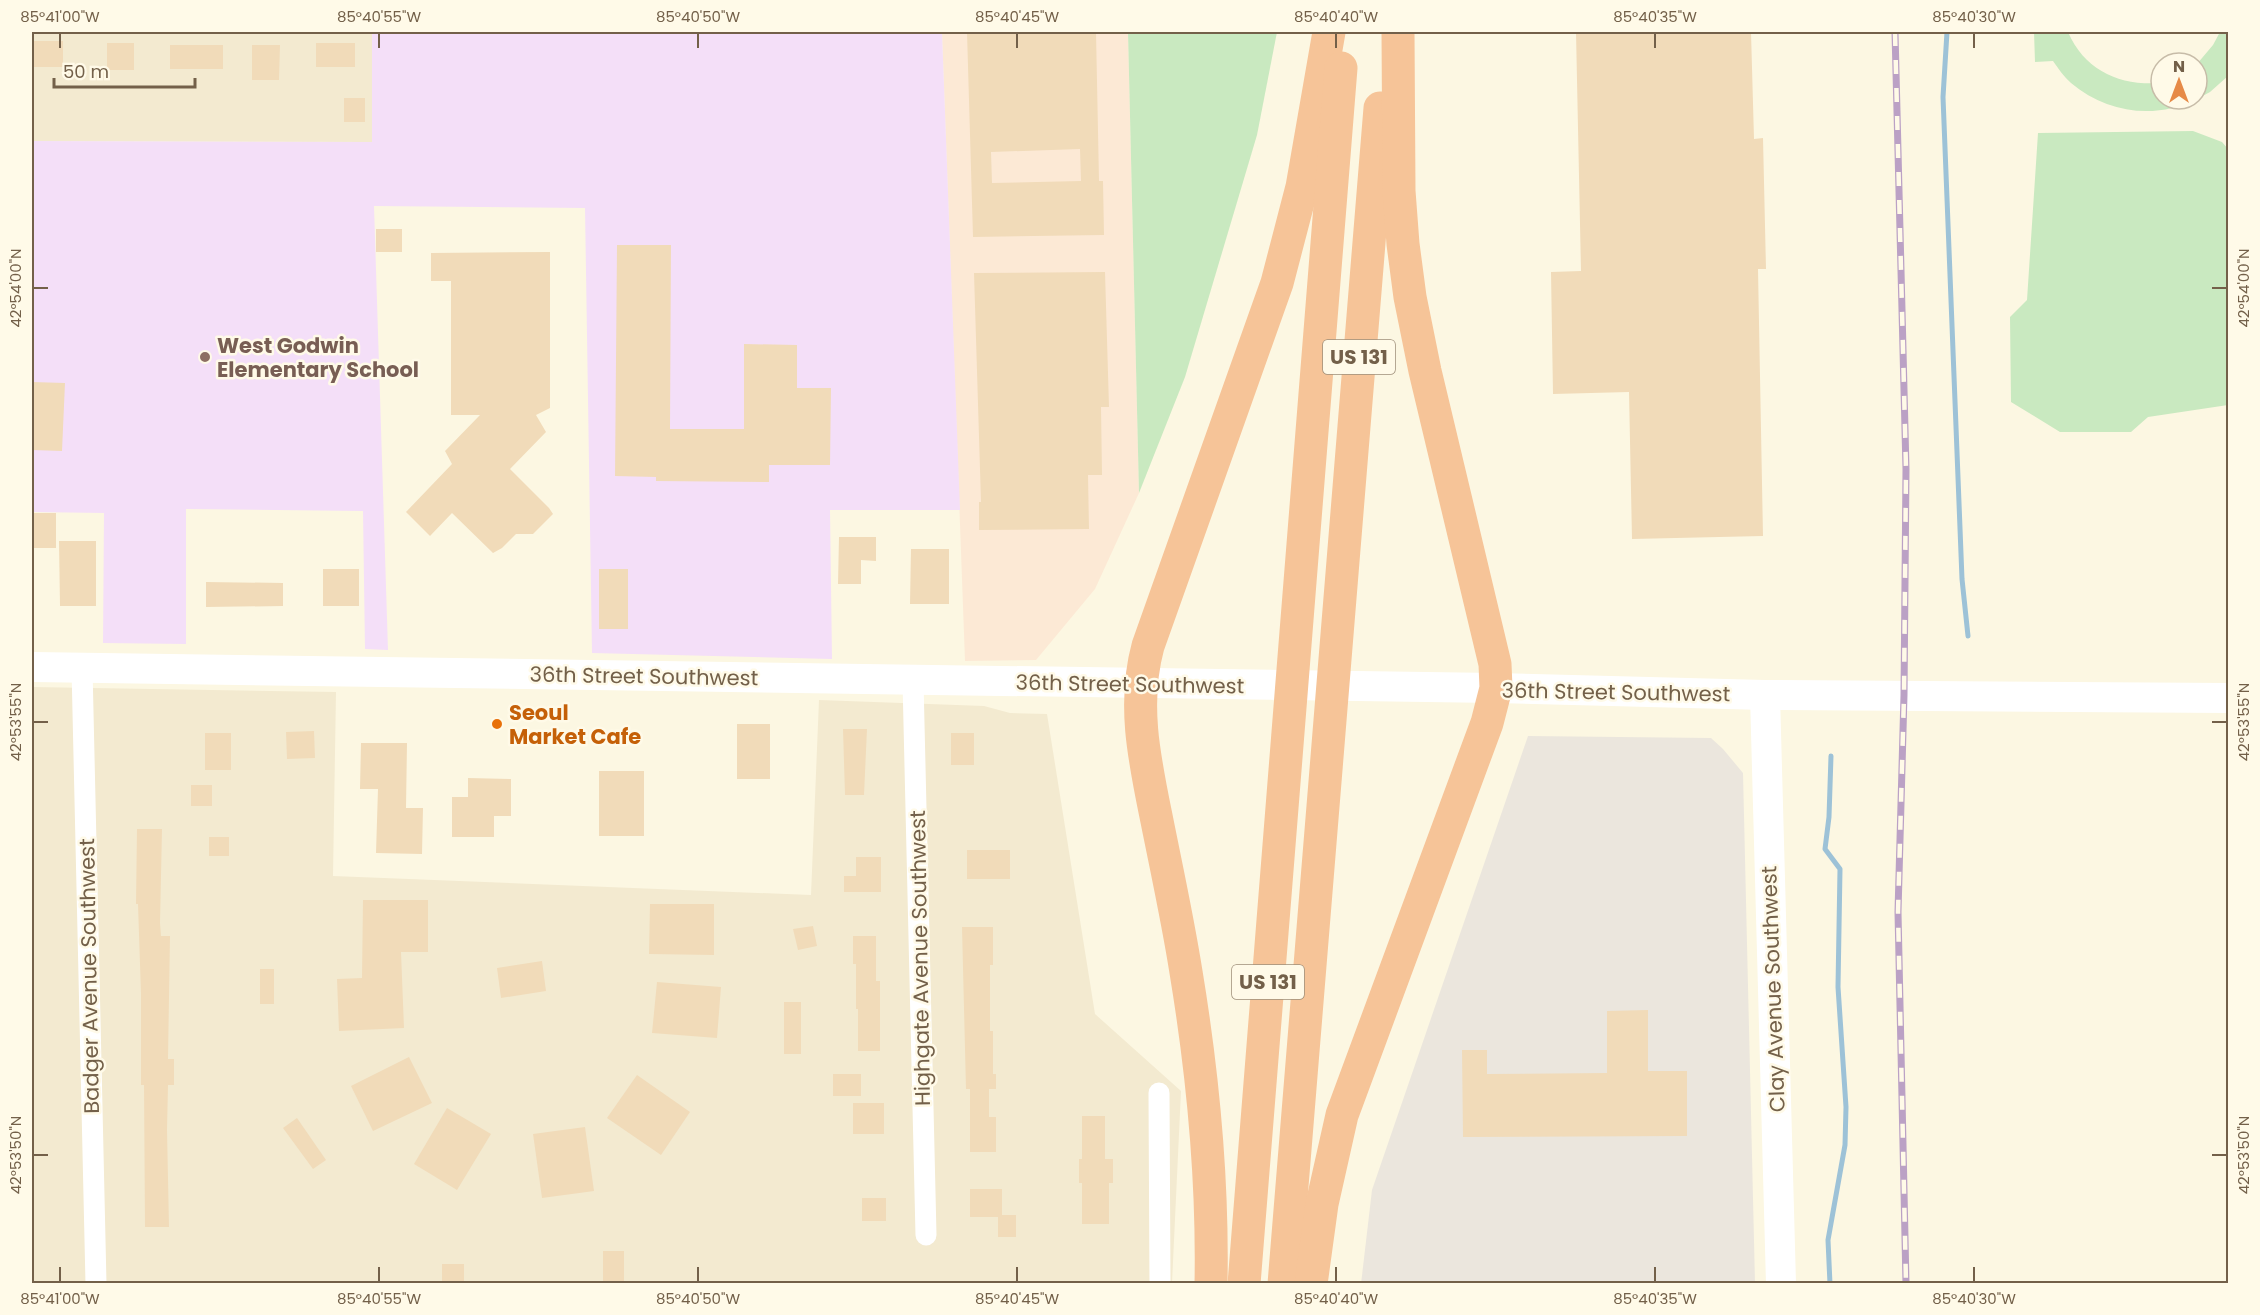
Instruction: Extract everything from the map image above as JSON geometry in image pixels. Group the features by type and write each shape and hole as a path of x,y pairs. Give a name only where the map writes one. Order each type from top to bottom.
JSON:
{"highway":[{"path":"1211,1284 1210,1186 1205,1115 1186,970 1146,766 1140,719 1140,684 1148,646 1277,283 1302,187 1329,32"},
{"name":"US 131","path":"1244,1284 1344,32"},
{"name":"US 131","path":"1284,1284 1386,32"},
{"path":"1311,1284 1322,1204 1342,1115 1487,723 1496,688 1492,651 1425,371 1406,268 1399,190 1398,32"}],"street":[{"name":"36th Street Southwest","path":"32,667 1496,688 1765,695 2229,698"},
{"name":"Badger Avenue Southwest","path":"82,668 96,1284"},
{"name":"Highgate Avenue Southwest","path":"913,681 926,1234"},
{"name":"Clay Avenue Southwest","path":"1765,695 1781,1284"},
{"path":"1159,1093 1160,1284"}],"shaded area":[{"path":"32,32 372,32 372,142 32,141"},
{"path":"372,32 942,32 960,510 830,510 832,659 592,653 585,208 374,206 388,650 365,649 363,511 186,509 186,644 103,643 104,513 32,512 32,141 372,142"},
{"path":"942,32 1128,32 1139,493 1095,589 1036,660 965,661"},
{"path":"32,687 336,692 333,876 811,895 819,700 984,706 1010,713 1047,714 1095,1014 1181,1091 1172,1283 32,1284"},
{"path":"1528,736 1711,738 1743,773 1755,1283 1361,1284 1372,1190"}],"green space":[{"path":"1128,32 1277,32 1257,135 1185,377 1139,493"},
{"path":"2034,32 2068,32 2075,46 2094,66 2118,78 2149,83 2149,111 2116,107 2100,101 2071,83 2053,61 2035,62"},
{"path":"2220,32 2228,32 2228,76 2209,93 2208,51"},
{"path":"2193,131 2222,142 2228,149 2228,405 2148,417 2131,432 2060,432 2011,402 2010,317 2027,300 2038,133"}],"building":[{"path":"967,32 1096,32 1099,181 1103,181 1104,235 973,237","holes":["1080,149 1081,181 992,183 991,152"]},
{"path":"1576,32 1751,32 1754,139 1763,138 1766,269 1758,269 1763,536 1632,539 1629,392 1553,394 1551,272 1581,271"},
{"path":"32,41 63,41 63,67 32,67"},
{"path":"107,43 134,43 134,70 107,70"},
{"path":"316,43 355,43 355,67 316,67"},
{"path":"170,45 223,45 223,69 170,69"},
{"path":"252,45 280,45 279,80 252,80"},
{"path":"344,98 365,98 365,122 344,122"},
{"path":"376,229 402,229 402,252 376,252"},
{"path":"617,245 671,245 670,429 744,429 744,344 797,345 797,388 831,388 830,465 769,465 769,482 656,481 656,477 615,476"},
{"path":"550,252 550,408 536,415 546,432 510,469 553,514 533,534 516,534 502,548 493,553 452,513 430,536 406,512 452,464 445,451 480,415 451,415 451,281 431,281 431,253"},
{"path":"1105,272 1109,407 1101,407 1102,475 1088,475 1089,529 979,530 979,502 981,502 974,273"},
{"path":"32,382 65,383 62,451 32,450"},
{"path":"32,513 56,513 56,548 32,548"},
{"path":"839,537 876,537 876,561 861,560 861,584 838,584"},
{"path":"59,541 96,541 96,606 60,606"},
{"path":"911,549 949,549 949,604 910,604"},
{"path":"323,569 359,569 359,606 323,606"},
{"path":"599,569 628,569 628,629 599,629"},
{"path":"206,582 283,583 283,606 206,607"},
{"path":"737,724 770,724 770,779 737,779"},
{"path":"843,729 867,729 864,795 845,795"},
{"path":"314,731 315,758 287,759 286,732"},
{"path":"205,733 231,733 231,770 205,770"},
{"path":"951,733 974,733 974,765 951,765"},
{"path":"361,743 407,743 406,808 423,808 422,854 376,853 378,789 360,789"},
{"path":"599,771 644,771 644,836 599,836"},
{"path":"468,778 511,779 511,816 494,816 494,837 452,837 452,797 468,797"},
{"path":"191,785 212,785 212,806 191,806"},
{"path":"137,829 162,829 160,923 161,936 170,936 168,1059 174,1059 174,1085 168,1085 169,1227 145,1227 144,1085 141,1085 141,994 138,904 136,904"},
{"path":"209,837 229,837 229,856 209,856"},
{"path":"967,850 1010,850 1010,879 967,879"},
{"path":"856,857 881,857 881,892 844,892 844,876 856,876"},
{"path":"363,900 428,900 428,952 401,952 404,1028 339,1031 337,979 362,978"},
{"path":"650,904 714,904 714,955 649,954"},
{"path":"813,926 817,946 798,950 793,929"},
{"path":"962,927 993,927 993,965 990,965 990,1031 993,1031 993,1074 996,1074 996,1089 989,1089 989,1117 996,1117 996,1152 970,1152 970,1089 966,1089"},
{"path":"853,936 876,936 876,981 880,981 880,1051 858,1051 858,1009 856,1009 856,964 853,964"},
{"path":"542,961 546,991 501,998 497,968"},
{"path":"260,969 274,969 274,1004 260,1004"},
{"path":"657,982 721,987 717,1038 652,1033"},
{"path":"784,1002 801,1002 801,1054 784,1054"},
{"path":"1648,1010 1648,1071 1687,1071 1687,1136 1463,1137 1462,1050 1487,1050 1487,1074 1607,1073 1607,1011"},
{"path":"409,1057 432,1103 373,1131 351,1086"},
{"path":"833,1074 861,1074 861,1096 833,1096"},
{"path":"637,1075 690,1112 661,1155 607,1118"},
{"path":"853,1103 884,1103 884,1134 853,1134"},
{"path":"447,1108 491,1134 457,1190 414,1164"},
{"path":"1082,1116 1105,1116 1105,1159 1113,1159 1113,1183 1109,1183 1109,1224 1082,1224 1082,1183 1079,1183 1079,1159 1082,1159"},
{"path":"297,1118 326,1160 313,1169 283,1128"},
{"path":"585,1127 594,1191 542,1198 533,1134"},
{"path":"970,1189 1002,1189 1002,1215 1016,1215 1016,1237 998,1237 998,1217 970,1217"},
{"path":"862,1198 886,1198 886,1221 862,1221"},
{"path":"603,1251 624,1251 624,1284 603,1284"},
{"path":"442,1264 464,1264 464,1284 442,1284"}],"waterway":[{"path":"1947,32 1943,97 1962,579 1968,636"},
{"path":"1830,1284 1828,1240 1845,1145 1846,1107 1838,987 1840,869 1825,849 1829,817 1831,756"}],"railway":[{"path":"1895,32 1906,469 1904,695 1898,912 1906,1284"}],"place":[{"name":"West Godwin Elementary School","path":"205,357"},
{"name":"Seoul Market Cafe","path":"497,724"}]}
